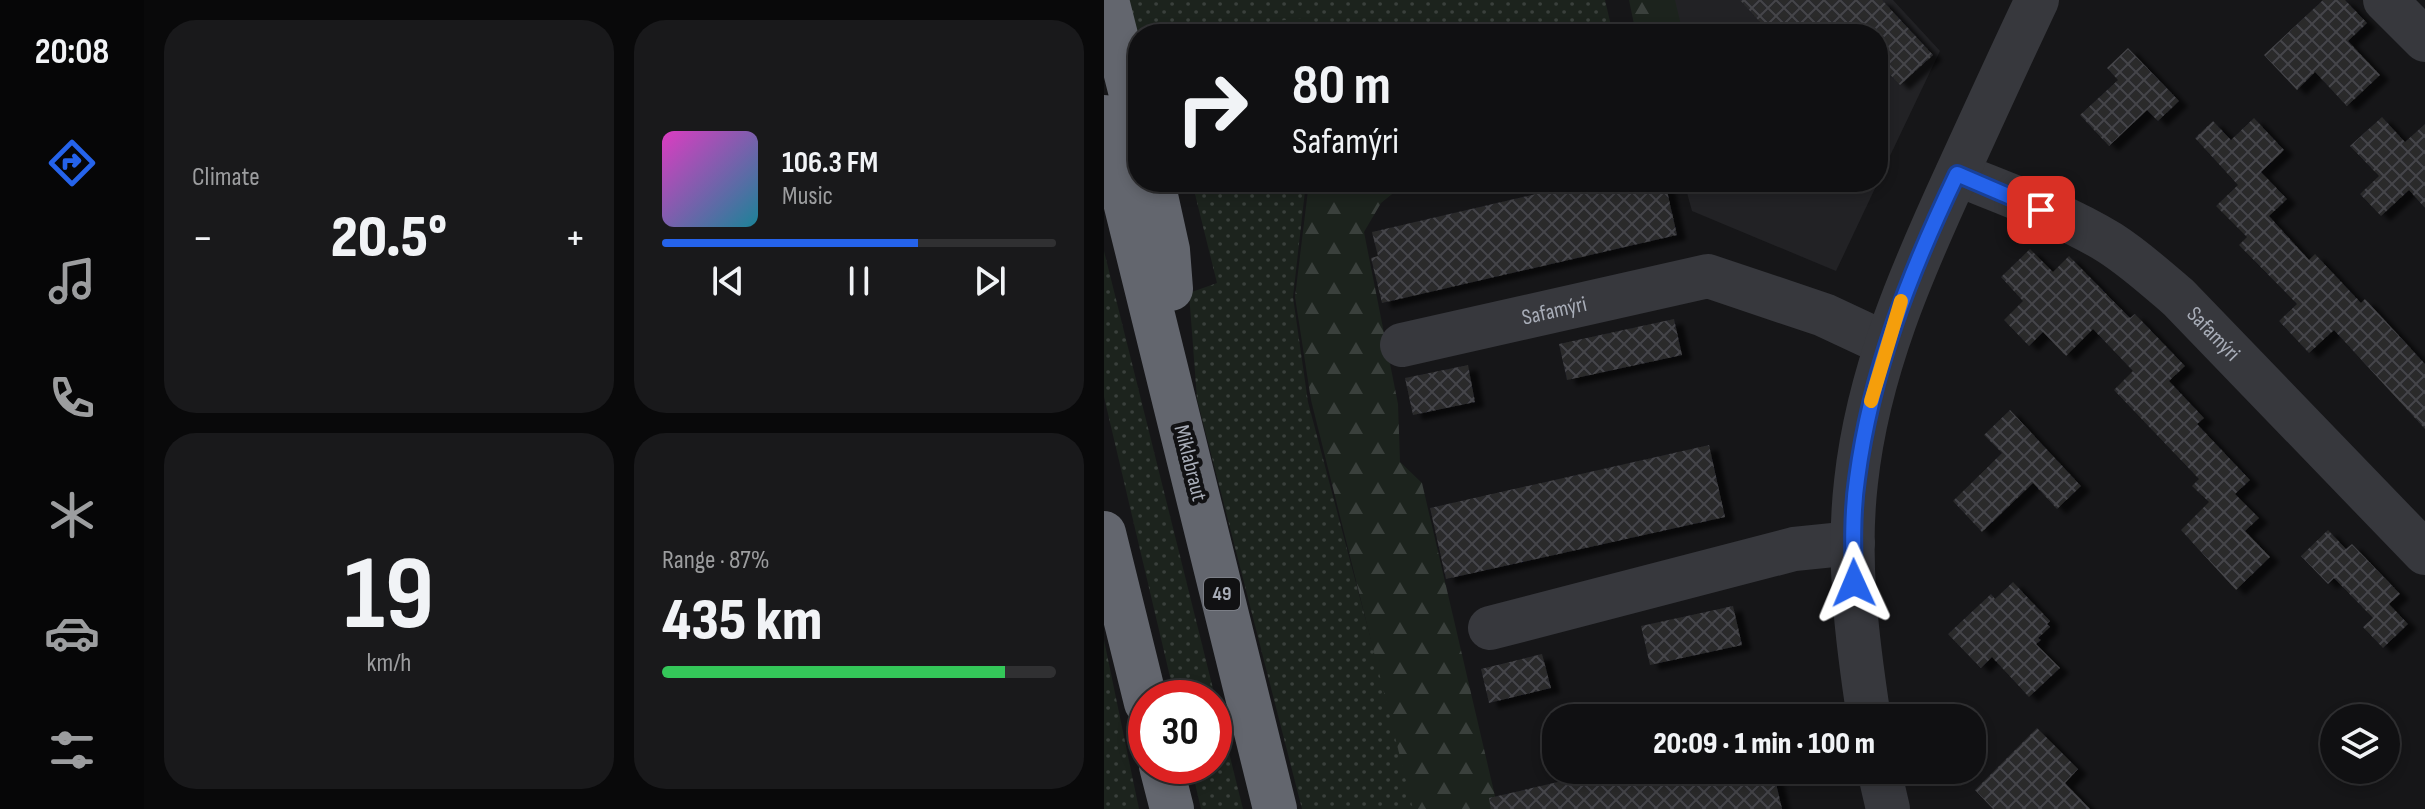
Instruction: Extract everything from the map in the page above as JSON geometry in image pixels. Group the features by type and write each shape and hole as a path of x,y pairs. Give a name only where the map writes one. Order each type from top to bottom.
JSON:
{"highway":[{"path":"1107,0 1128,83"},
{"name":"Miklabraut","path":"1104,117 1275,809"},
{"path":"1155,192 1168,250 1172,305 1169,379"},
{"path":"1104,533 1140,680"},
{"path":"1166,784 1172,809"}],"street":[{"path":"1867,704 1859,656 1853,543 1856,483 1866,420 1904,291 2037,0"},
{"path":"2385,0 2425,40"},
{"name":"Safamýri","path":"1957,174 2065,221 2107,242 2138,263 2179,298 2425,553"},
{"name":"Safamýri","path":"1402,345 1708,276 1824,315 1886,344"},
{"path":"1490,628 1794,549 1853,543"},
{"path":"1882,784 1888,809"}],"shaded area":[{"path":"1635,0 1893,0 1940,51 1888,160 1888,24 1641,24"},
{"path":"1687,192 1873,192 1836,271 1692,211"}],"green space":[{"path":"1116,0 1605,0 1611,24 1132,24"},
{"path":"1629,0 1675,0 1681,24 1634,24"},
{"path":"1302,18 1319,24 1263,24"},
{"path":"1194,192 1305,192 1293,297 1308,402 1416,809 1302,809 1197,399 1189,293 1217,283"},
{"path":"1308,192 1395,192 1381,203 1364,232 1398,404 1400,462 1422,483 1498,809 1413,809 1311,400 1295,297"},
{"path":"1104,251 1211,680 1171,680 1104,397"},
{"path":"1104,640 1128,756 1128,784 1134,784 1139,809 1104,809"},
{"path":"1232,765 1243,809 1201,809 1195,784 1232,784"}],"building":[{"path":"1740,0 1882,0 1933,55 1900,85 1888,72 1888,24 1762,24"},
{"path":"2323,0 2345,0 2367,23 2348,41 2380,75 2347,106 2315,72 2297,90 2264,55"},
{"path":"2128,48 2179,101 2158,121 2147,110 2109,146 2080,115 2118,80 2107,68"},
{"path":"2382,117 2405,142 2425,124 2425,208 2409,190 2381,216 2360,194 2379,176 2350,146"},
{"path":"2254,118 2284,150 2261,172 2287,199 2269,216 2309,260 2315,254 2361,303 2365,299 2425,364 2425,429 2334,330 2309,353 2279,321 2297,304 2239,245 2247,237 2216,206 2238,185 2195,138 2213,121 2231,140"},
{"path":"1545,192 1667,192 1677,235 1382,303 1371,258 1378,256 1372,232"},
{"path":"2030,249 2053,272 2069,256 2130,318 2135,314 2185,366 2169,381 2204,418 2197,424 2250,480 2235,494 2259,518 2245,531 2270,557 2236,590 2181,530 2209,502 2192,486 2199,479 2114,390 2133,371 2093,329 2066,356 2043,332 2029,346 2004,320 2023,301 2001,277"},
{"path":"1674,319 1682,355 1567,380 1559,344"},
{"path":"1468,365 1475,402 1413,415 1405,378"},
{"path":"2010,410 2081,486 2057,509 2033,483 1982,532 1953,501 2002,453 1984,435"},
{"path":"1709,445 1725,517 1446,579 1430,508"},
{"path":"2328,530 2346,549 2352,544 2400,594 2389,604 2408,624 2383,648 2363,627 2373,618 2334,578 2328,584 2301,556"},
{"path":"2013,582 2050,621 2047,624 2050,627 2036,644 2060,668 2029,697 1992,657 1981,668 1948,634 1991,594 1995,599"},
{"path":"1733,606 1742,645 1650,665 1641,626"},
{"path":"1542,654 1551,688 1489,703 1481,669"},
{"path":"2037,728 2078,769 2065,783 2090,809 1993,809 1975,790 1986,784 1986,779"},
{"path":"1550,784 1776,784 1782,809 1491,809 1489,798"}],"slow traffic":[{"path":"1871,401 1901,301"}],"route":[{"path":"1854,583 1856,483 1866,420 1904,291 1957,174 2041,210"}]}
